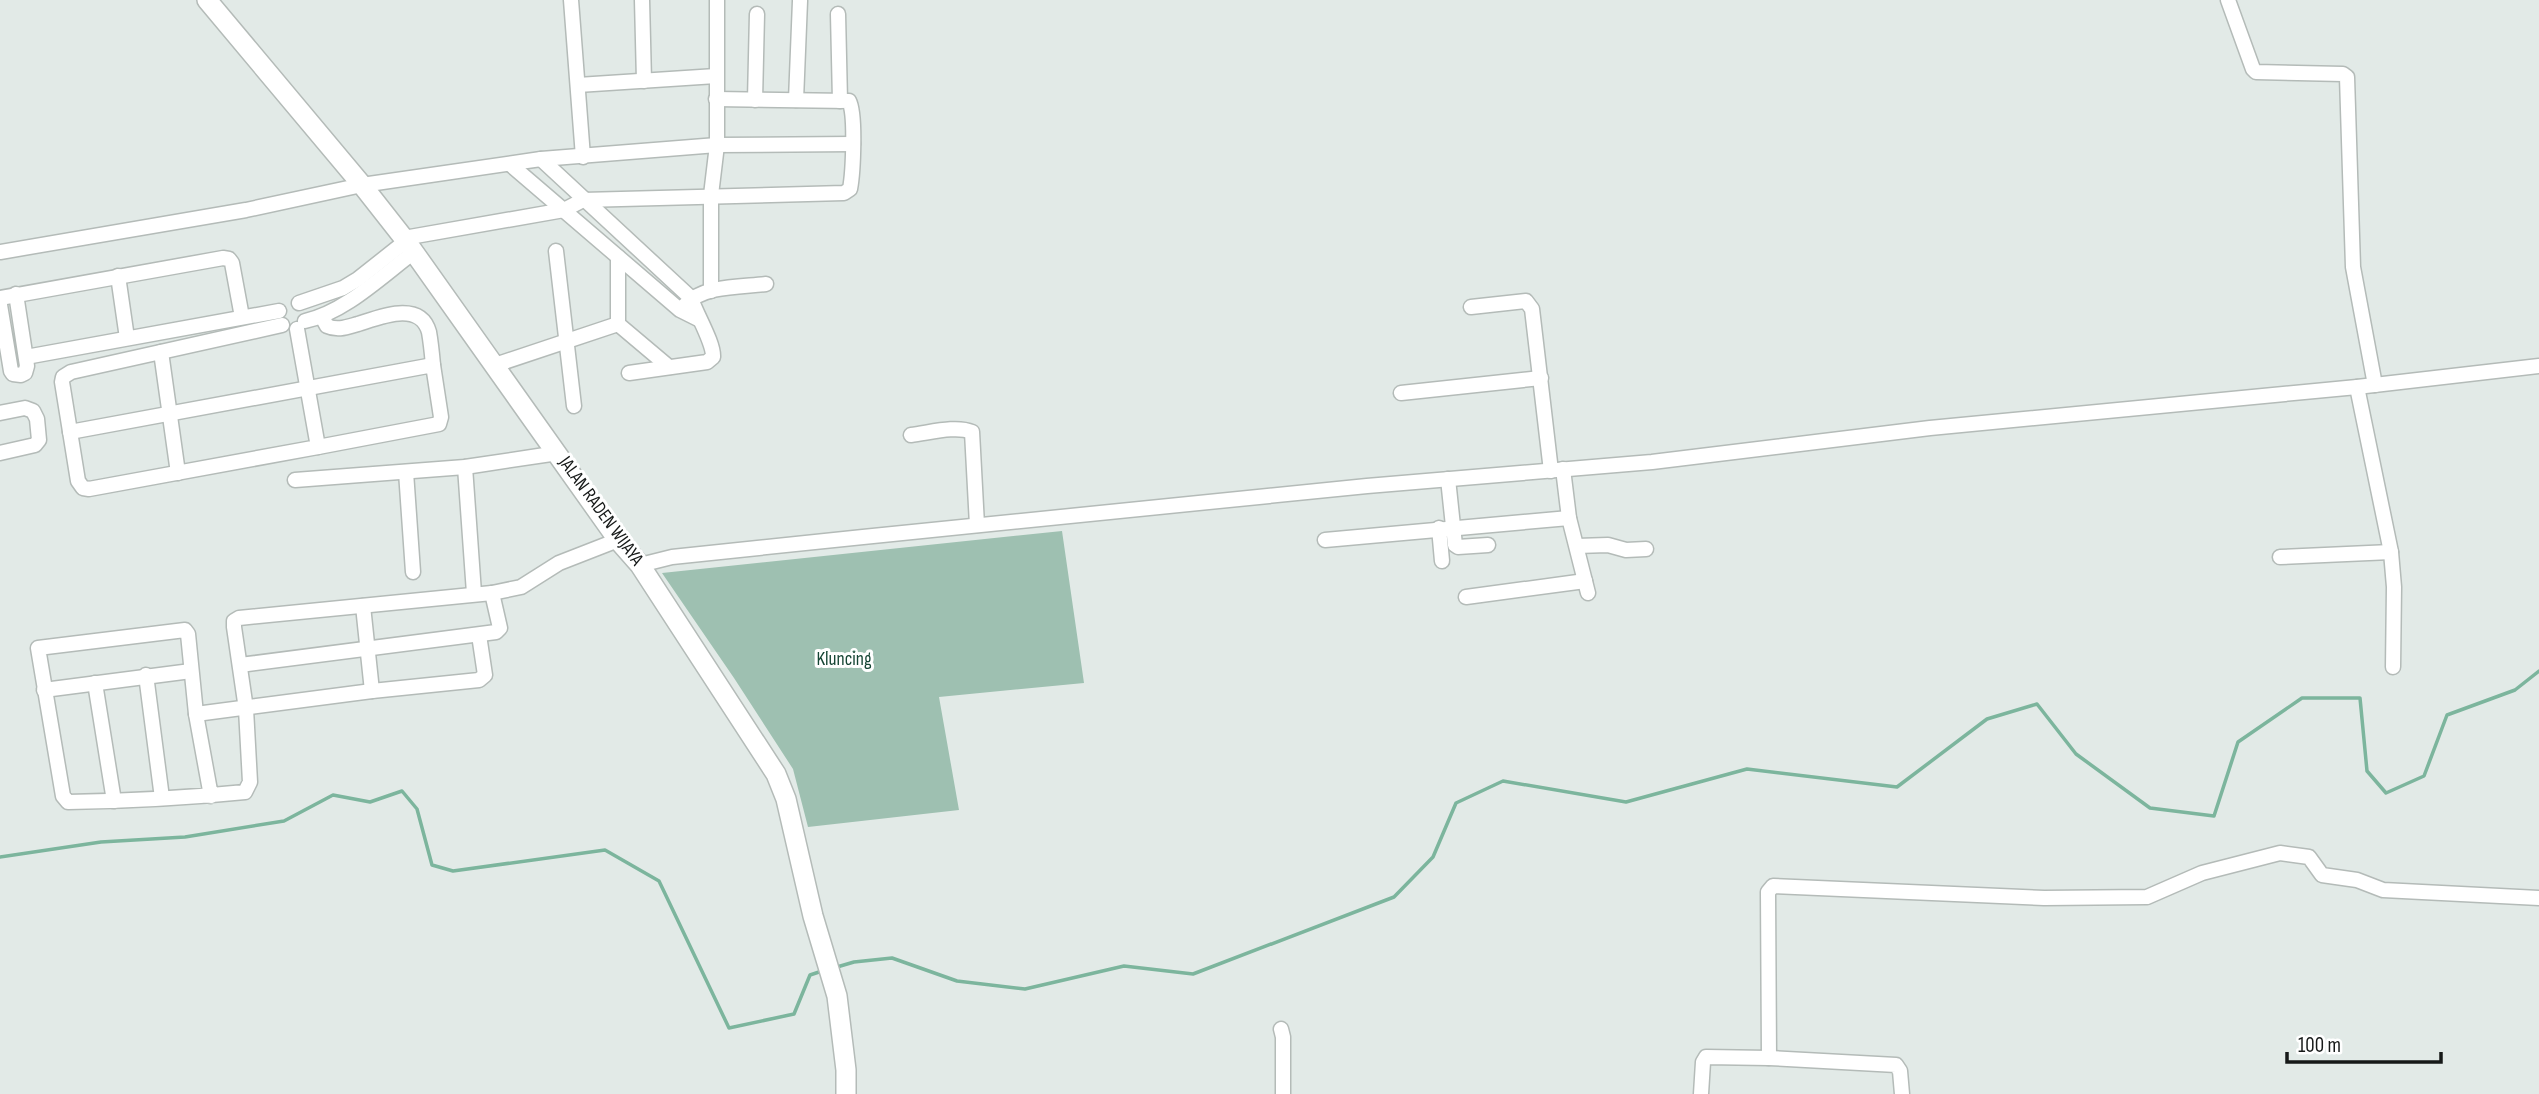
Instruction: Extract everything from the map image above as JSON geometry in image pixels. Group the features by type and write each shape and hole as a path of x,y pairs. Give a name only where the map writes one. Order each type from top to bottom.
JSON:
{"highway":[{"name":"JALAN RADEN WIJAYA","path":"207,0 408,244 618,540 640,565 776,774 786,799 837,996 846,1070 846,1094"}],"street":[{"path":"572,0 583,157"},
{"path":"642,0 644,80"},
{"path":"711,291 717,0"},
{"path":"2228,0 2256,72 2347,75 2353,267 2375,385"},
{"path":"796,100 800,1"},
{"path":"755,100 757,14"},
{"path":"838,14 840,100"},
{"path":"578,85 716,76"},
{"path":"322,317 327,326 342,329 408,312 422,319 428,331 442,417 439,424 89,489 83,488 78,481 62,382 63,377 71,372 291,321 322,317 340,307 361,284 408,244 564,210 583,200 846,192 851,187 851,103 840,100 716,99"},
{"path":"0,252 246,210 362,185 541,159 716,145 853,144"},
{"path":"541,159 691,298 713,349 713,357 708,362 629,373"},
{"path":"511,164 680,310 698,319"},
{"path":"556,251 574,406"},
{"path":"618,257 618,324 669,367"},
{"path":"0,298 223,258 232,263 242,317"},
{"path":"118,276 127,338"},
{"path":"318,447 287,302 299,303 361,284"},
{"path":"680,310 691,298 711,291 766,284"},
{"path":"0,305 7,375 21,375 25,373 26,357 16,294"},
{"path":"26,357 242,317 291,321 306,311 299,303"},
{"path":"1466,597 1587,587 1557,470 1541,378 1534,313 1528,303 1471,307"},
{"path":"495,365 618,324"},
{"path":"161,352 178,473"},
{"path":"70,432 433,365"},
{"path":"640,565 672,557 978,525 1652,462 1930,428 2357,387 2539,366"},
{"path":"1401,393 1541,378"},
{"path":"2357,387 2391,552 2394,587 2392,667"},
{"path":"0,413 25,408 33,411 37,419 39,440 35,445 0,453"},
{"path":"911,435 959,430 972,432 978,525"},
{"path":"295,480 466,467 558,453"},
{"path":"466,467 474,593"},
{"path":"406,472 413,572"},
{"path":"1442,561 1448,480"},
{"path":"1325,540 1569,518"},
{"path":"1446,528 1456,547 1488,545"},
{"path":"211,796 196,714 188,634 185,630 38,648 65,799 68,802 211,796 245,792 249,788 246,709 234,621 239,618 492,593 522,587 559,563 618,540"},
{"path":"1577,546 1608,545 1626,550 1646,549"},
{"path":"2280,557 2391,552"},
{"path":"240,665 496,632 500,628 492,593"},
{"path":"363,606 372,691"},
{"path":"196,714 479,680 485,675 479,635"},
{"path":"44,690 191,671"},
{"path":"146,676 162,798"},
{"path":"95,683 114,801"},
{"path":"1769,1058 1768,892 1773,886 2044,898 2147,897 2202,873 2280,853 2311,858 2322,875 2357,880 2383,890 2539,898"},
{"path":"1281,1029 1283,1094"},
{"path":"1701,1094 1703,1062 1706,1057 1888,1063 1896,1065 1900,1071 1902,1094"}],"green space":[{"name":"Kluncing","path":"1062,531 1084,683 939,697 959,810 808,827 793,769 662,573"}],"waterway":[{"path":"837,967 854,962 892,958 957,981 1025,989 1124,966 1193,974 1394,897 1433,857 1456,803 1503,781 1626,802 1747,769 1897,787 1987,719 2037,704 2076,754 2150,808 2214,816 2238,742 2302,698 2360,698 2367,771 2386,793 2424,776 2447,715 2515,690 2539,671"},
{"path":"0,857 101,842 185,837 284,821 333,795 370,802 402,791 417,809 432,865 453,871 605,850 659,881 729,1028 794,1014 810,975 822,971"}]}
